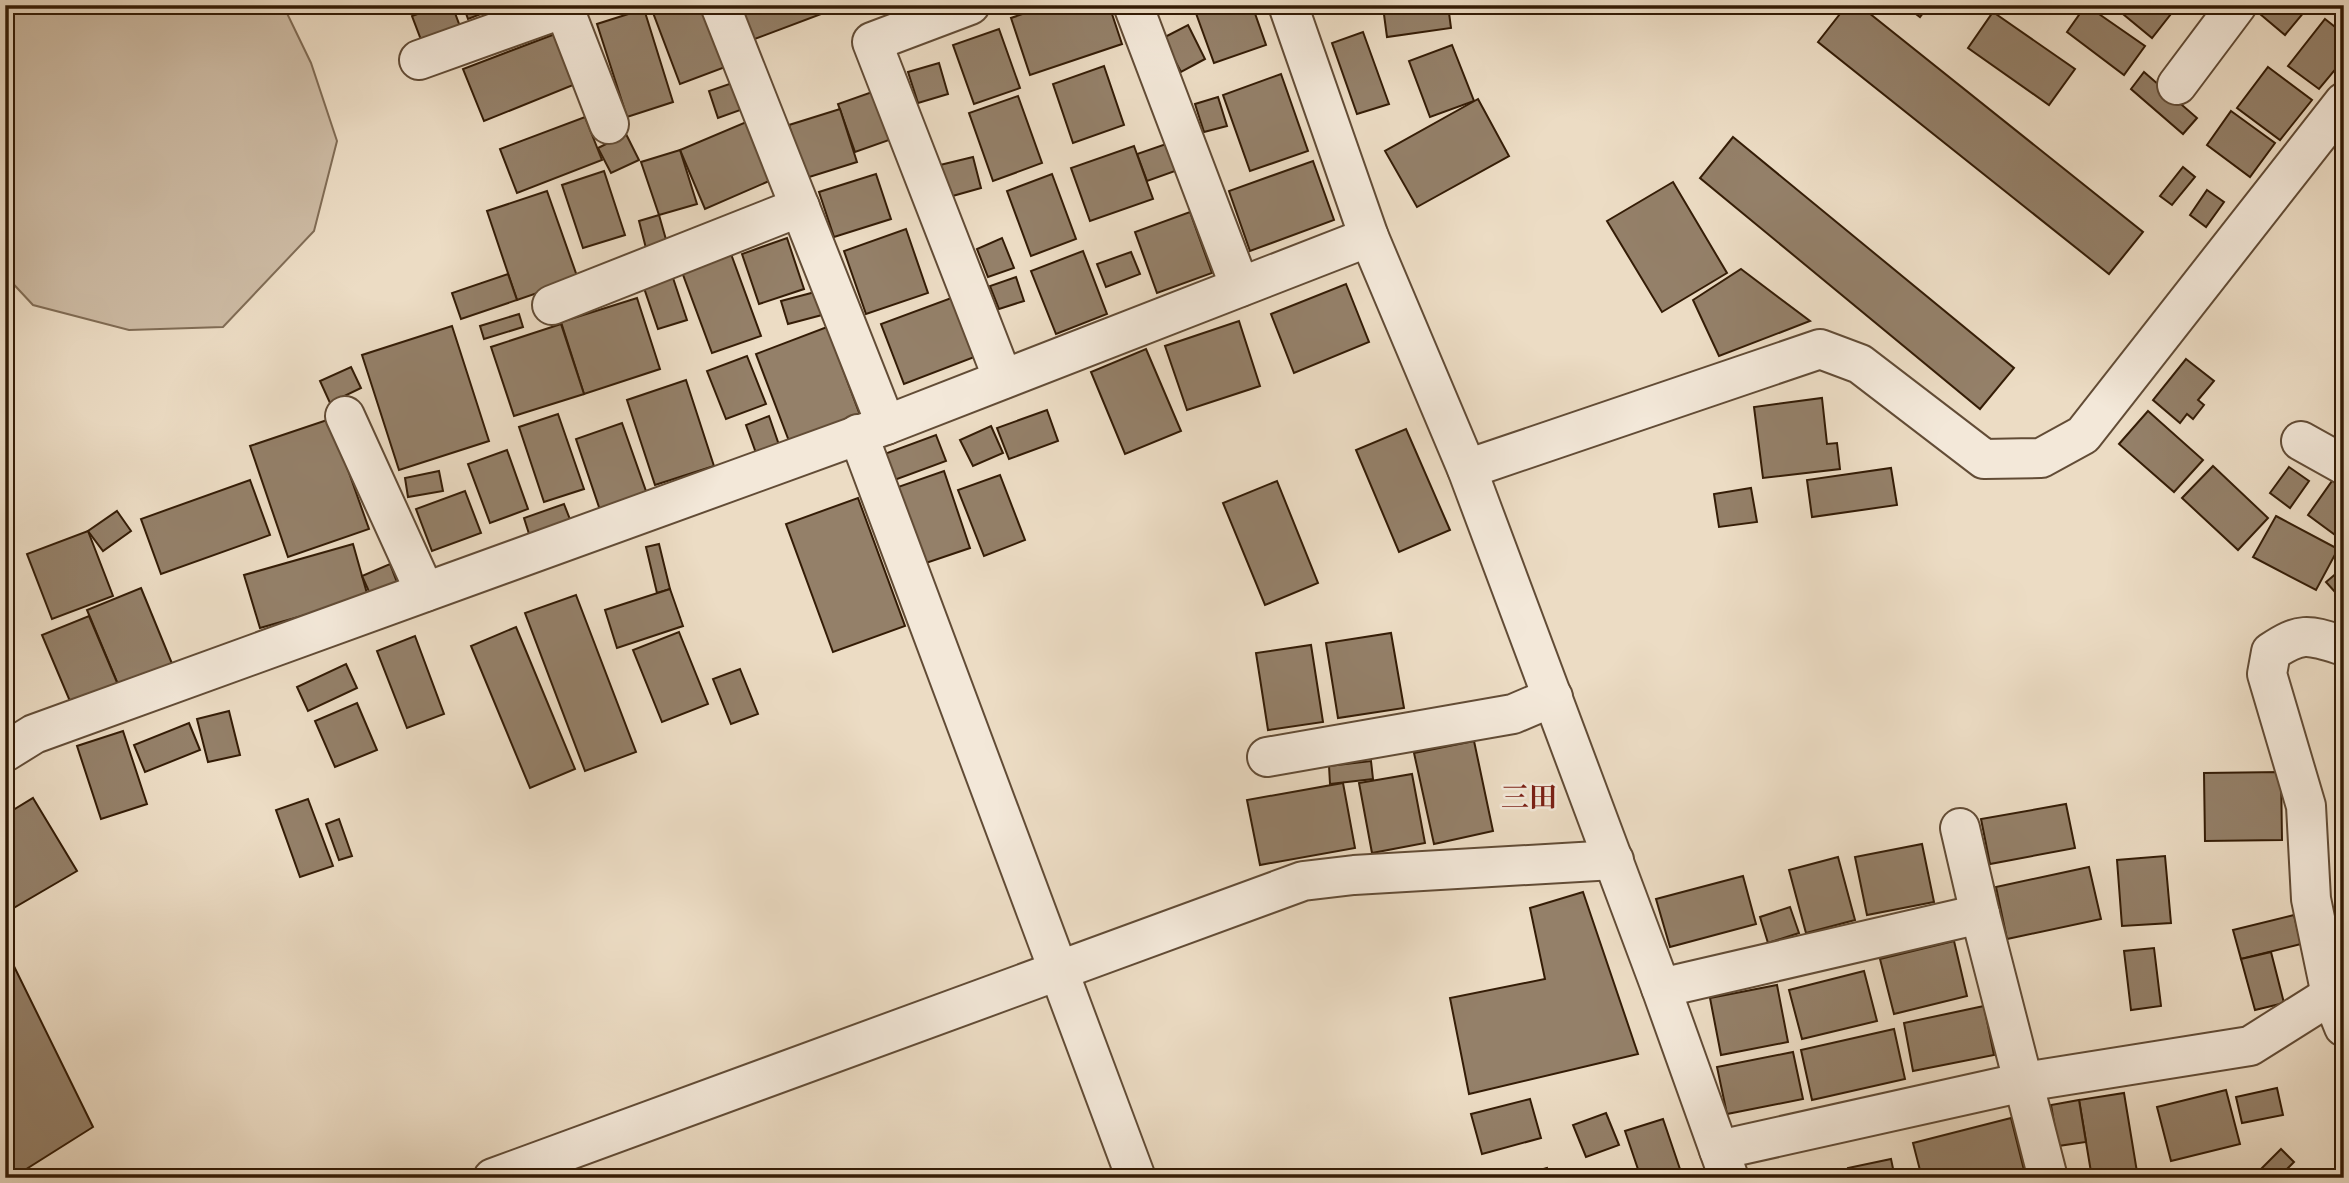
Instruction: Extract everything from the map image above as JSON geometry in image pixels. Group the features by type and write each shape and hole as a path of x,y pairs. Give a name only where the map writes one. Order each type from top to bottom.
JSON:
{"street":[{"path":"720,5 800,208 872,429 1059,969 1136,1178"},
{"path":"970,5 872,42 1003,379"},
{"path":"1133,5 1240,287"},
{"path":"1288,5 1369,237 1467,469 1614,860 1724,1164 2024,1082 2250,1046 2339,1005 2311,899 2306,806 2267,674 2271,652 2290,639 2313,636 2344,646"},
{"path":"2177,85 2237,5"},
{"path":"419,61 566,6 608,124"},
{"path":"1467,469 1820,349 1860,364 1984,459 2041,458 2084,435 2344,102"},
{"path":"552,305 800,208"},
{"path":"5,752 34,734 872,429 1369,237"},
{"path":"345,416 425,592"},
{"path":"2301,441 2344,465"},
{"path":"1267,757 1513,714 1553,697"},
{"path":"1960,828 2048,1178"},
{"path":"493,1178 1303,881 1354,874 1614,860"},
{"path":"1661,988 1980,914"}],"shaded area":[{"path":"5,5 283,5 311,63 337,141 314,231 223,327 129,330 33,305 5,275"}],"building":[{"path":"442,5 452,5 462,32 423,45 412,16"},
{"path":"463,5 504,5 468,19"},
{"path":"664,5 705,5 728,66 680,84 652,10"},
{"path":"739,5 845,5 752,40"},
{"path":"882,5 918,5 887,17"},
{"path":"1049,5 1109,5 1122,44 1030,75 1011,18"},
{"path":"1193,5 1252,5 1266,45 1214,63"},
{"path":"1448,5 1451,28 1387,37 1383,7"},
{"path":"1847,5 1859,5 2143,232 2109,274 1818,42"},
{"path":"1904,5 1929,5 1920,17"},
{"path":"2086,5 2145,46 2124,75 2067,32"},
{"path":"2112,5 2178,5 2152,38"},
{"path":"2258,5 2310,5 2285,35 2254,9"},
{"path":"644,9 673,102 627,117 597,24"},
{"path":"1993,12 2075,69 2049,105 1968,48"},
{"path":"2325,19 2344,34 2344,59 2319,89 2288,66"},
{"path":"1188,25 1205,59 1181,72 1163,38"},
{"path":"999,29 1020,88 974,104 953,45"},
{"path":"563,31 583,81 484,121 463,69"},
{"path":"1363,32 1389,104 1357,114 1332,43"},
{"path":"1452,45 1474,101 1430,117 1409,61"},
{"path":"939,63 948,94 918,103 908,72"},
{"path":"1104,66 1124,125 1073,143 1053,84"},
{"path":"2268,67 2312,100 2280,140 2237,108"},
{"path":"2144,72 2197,118 2183,134 2131,89"},
{"path":"1281,74 1308,151 1250,171 1223,95"},
{"path":"738,81 746,108 718,118 709,91"},
{"path":"875,91 892,139 855,152 838,104"},
{"path":"1018,96 1042,163 993,181 969,113"},
{"path":"1218,97 1227,126 1204,132 1195,104"},
{"path":"1478,99 1509,156 1417,207 1385,151"},
{"path":"840,109 857,162 806,178 789,125"},
{"path":"2231,111 2275,143 2250,177 2207,145"},
{"path":"585,117 602,160 517,193 500,149"},
{"path":"751,120 776,178 705,209 680,150"},
{"path":"626,134 639,160 611,173 598,148"},
{"path":"1733,137 2014,368 1980,409 1700,178"},
{"path":"1169,143 1178,170 1147,181 1137,154"},
{"path":"1134,146 1153,199 1090,221 1071,168"},
{"path":"680,150 697,204 659,215 641,162"},
{"path":"973,157 981,188 949,197 940,165"},
{"path":"1313,161 1334,220 1250,251 1229,191"},
{"path":"2183,167 2195,177 2172,205 2160,196"},
{"path":"604,171 625,235 583,248 562,185"},
{"path":"876,174 891,219 834,237 819,192"},
{"path":"1052,174 1076,239 1031,256 1007,191"},
{"path":"1673,182 1727,273 1662,312 1607,221"},
{"path":"2207,190 2224,202 2206,227 2190,215"},
{"path":"547,191 578,279 517,300 487,211"},
{"path":"1190,212 1212,273 1157,293 1135,232"},
{"path":"659,215 669,250 648,256 639,221"},
{"path":"906,229 928,293 866,314 844,251"},
{"path":"787,238 804,289 759,304 742,254"},
{"path":"1002,238 1014,268 988,277 977,249"},
{"path":"1083,251 1107,314 1056,334 1031,271"},
{"path":"1131,252 1140,274 1106,287 1097,264"},
{"path":"731,254 761,336 712,353 682,272"},
{"path":"1741,269 1810,321 1719,356 1693,300"},
{"path":"508,274 517,300 461,319 452,293"},
{"path":"672,275 687,320 658,329 643,285"},
{"path":"1016,277 1024,301 999,309 990,286"},
{"path":"1346,284 1369,342 1294,373 1271,314"},
{"path":"815,292 822,315 788,324 781,301"},
{"path":"954,297 977,356 904,384 881,324"},
{"path":"637,298 660,369 584,394 561,322"},
{"path":"519,314 523,327 484,339 480,326"},
{"path":"1239,321 1260,386 1187,410 1165,346"},
{"path":"561,324 584,394 514,416 491,347"},
{"path":"452,326 489,441 399,470 362,355"},
{"path":"827,327 860,415 789,441 756,354"},
{"path":"1146,349 1181,431 1125,454 1091,372"},
{"path":"747,356 766,404 726,419 707,371"},
{"path":"2186,359 2214,381 2198,400 2204,405 2193,419 2187,414 2180,423 2153,400"},
{"path":"351,367 361,388 330,403 320,381"},
{"path":"686,380 714,466 655,485 627,400"},
{"path":"1822,398 1827,444 1837,443 1840,469 1763,478 1754,407"},
{"path":"1047,410 1058,441 1009,459 997,428"},
{"path":"2148,411 2203,460 2174,492 2119,444"},
{"path":"558,414 584,489 544,502 519,427"},
{"path":"769,416 779,445 756,453 746,425"},
{"path":"330,419 369,529 288,557 250,446"},
{"path":"622,423 647,494 600,510 576,439"},
{"path":"991,426 1003,453 973,466 960,440"},
{"path":"1406,429 1450,530 1399,552 1356,450"},
{"path":"936,435 946,461 889,482 879,456"},
{"path":"507,450 528,509 490,523 468,464"},
{"path":"2213,466 2268,518 2238,550 2182,498"},
{"path":"2289,467 2309,481 2290,508 2270,493"},
{"path":"1891,468 1897,505 1812,517 1807,480"},
{"path":"439,471 443,491 408,497 405,478"},
{"path":"944,471 970,548 923,564 898,487"},
{"path":"2337,474 2344,479 2342,540 2308,515"},
{"path":"1000,475 1025,540 984,556 958,490"},
{"path":"250,480 270,535 161,574 141,519"},
{"path":"1277,481 1318,583 1265,605 1223,503"},
{"path":"1751,488 1757,522 1719,527 1714,494"},
{"path":"465,491 481,533 432,551 416,509"},
{"path":"858,498 905,626 833,652 786,524"},
{"path":"564,504 571,522 530,537 524,518"},
{"path":"117,511 131,531 103,551 88,531"},
{"path":"2276,516 2338,549 2316,590 2253,557"},
{"path":"88,531 113,596 52,619 27,554"},
{"path":"353,544 368,597 260,628 244,575"},
{"path":"659,544 670,589 657,593 646,547"},
{"path":"390,564 398,585 371,596 362,576"},
{"path":"2344,567 2344,602 2326,582"},
{"path":"141,588 173,666 119,687 87,610"},
{"path":"670,589 683,626 617,648 605,610"},
{"path":"576,595 636,752 585,771 525,613"},
{"path":"89,616 119,687 72,706 42,635"},
{"path":"516,627 575,769 530,788 471,646"},
{"path":"679,632 708,704 662,722 633,650"},
{"path":"1391,633 1404,708 1338,718 1326,643"},
{"path":"415,636 444,714 407,728 377,651"},
{"path":"1311,645 1323,722 1268,730 1256,653"},
{"path":"346,664 357,688 308,711 297,687"},
{"path":"740,669 758,714 731,724 713,679"},
{"path":"357,703 377,750 335,767 315,721"},
{"path":"229,711 240,755 208,762 197,719"},
{"path":"189,723 200,750 145,772 134,745"},
{"path":"123,731 147,804 101,819 77,746"},
{"path":"1474,741 1493,831 1434,844 1414,753"},
{"path":"1371,761 1373,779 1330,784 1329,766"},
{"path":"2281,772 2282,840 2205,841 2204,773"},
{"path":"1412,774 1425,843 1372,853 1359,783"},
{"path":"1343,783 1355,848 1260,865 1247,800"},
{"path":"33,798 77,871 5,913 5,815"},
{"path":"308,799 333,866 300,877 276,810"},
{"path":"2066,804 2075,848 1990,864 1981,819"},
{"path":"339,819 352,856 339,860 326,824"},
{"path":"1922,844 1934,902 1867,915 1855,857"},
{"path":"2165,856 2171,923 2122,926 2117,860"},
{"path":"1838,857 1855,920 1806,933 1789,870"},
{"path":"2089,867 2101,919 2007,939 1996,887"},
{"path":"1743,876 1756,924 1670,947 1656,899"},
{"path":"1583,892 1638,1054 1469,1094 1450,998 1545,979 1530,908"},
{"path":"1790,907 1799,933 1768,943 1760,917"},
{"path":"2294,915 2301,944 2241,959 2233,930"},
{"path":"1954,941 1967,996 1894,1014 1880,959"},
{"path":"5,948 93,1127 12,1178 5,1178"},
{"path":"2154,948 2161,1006 2131,1010 2124,951"},
{"path":"2271,952 2284,1003 2255,1010 2241,959"},
{"path":"1864,971 1877,1021 1802,1039 1789,990"},
{"path":"1777,985 1788,1042 1721,1055 1710,998"},
{"path":"1984,1006 1994,1055 1913,1071 1904,1023"},
{"path":"1894,1029 1905,1079 1812,1100 1801,1050"},
{"path":"1793,1052 1803,1099 1727,1114 1717,1067"},
{"path":"2277,1088 2283,1115 2242,1123 2236,1097"},
{"path":"2226,1090 2240,1144 2171,1161 2157,1107"},
{"path":"2124,1093 2138,1178 2092,1178 2079,1100"},
{"path":"1530,1099 1541,1138 1482,1154 1471,1114"},
{"path":"2079,1100 2086,1142 2058,1146 2051,1105"},
{"path":"1606,1113 1619,1145 1586,1157 1573,1125"},
{"path":"2011,1118 2026,1178 1922,1178 1913,1143"},
{"path":"1663,1119 1683,1178 1641,1178 1625,1131"},
{"path":"2281,1149 2294,1162 2278,1178 2258,1178 2255,1175"},
{"path":"1891,1159 1895,1178 1850,1178 1848,1168"},
{"path":"1547,1168 1550,1178 1511,1178"}],"district":[{"name":"三田","path":"1529,797"}]}
